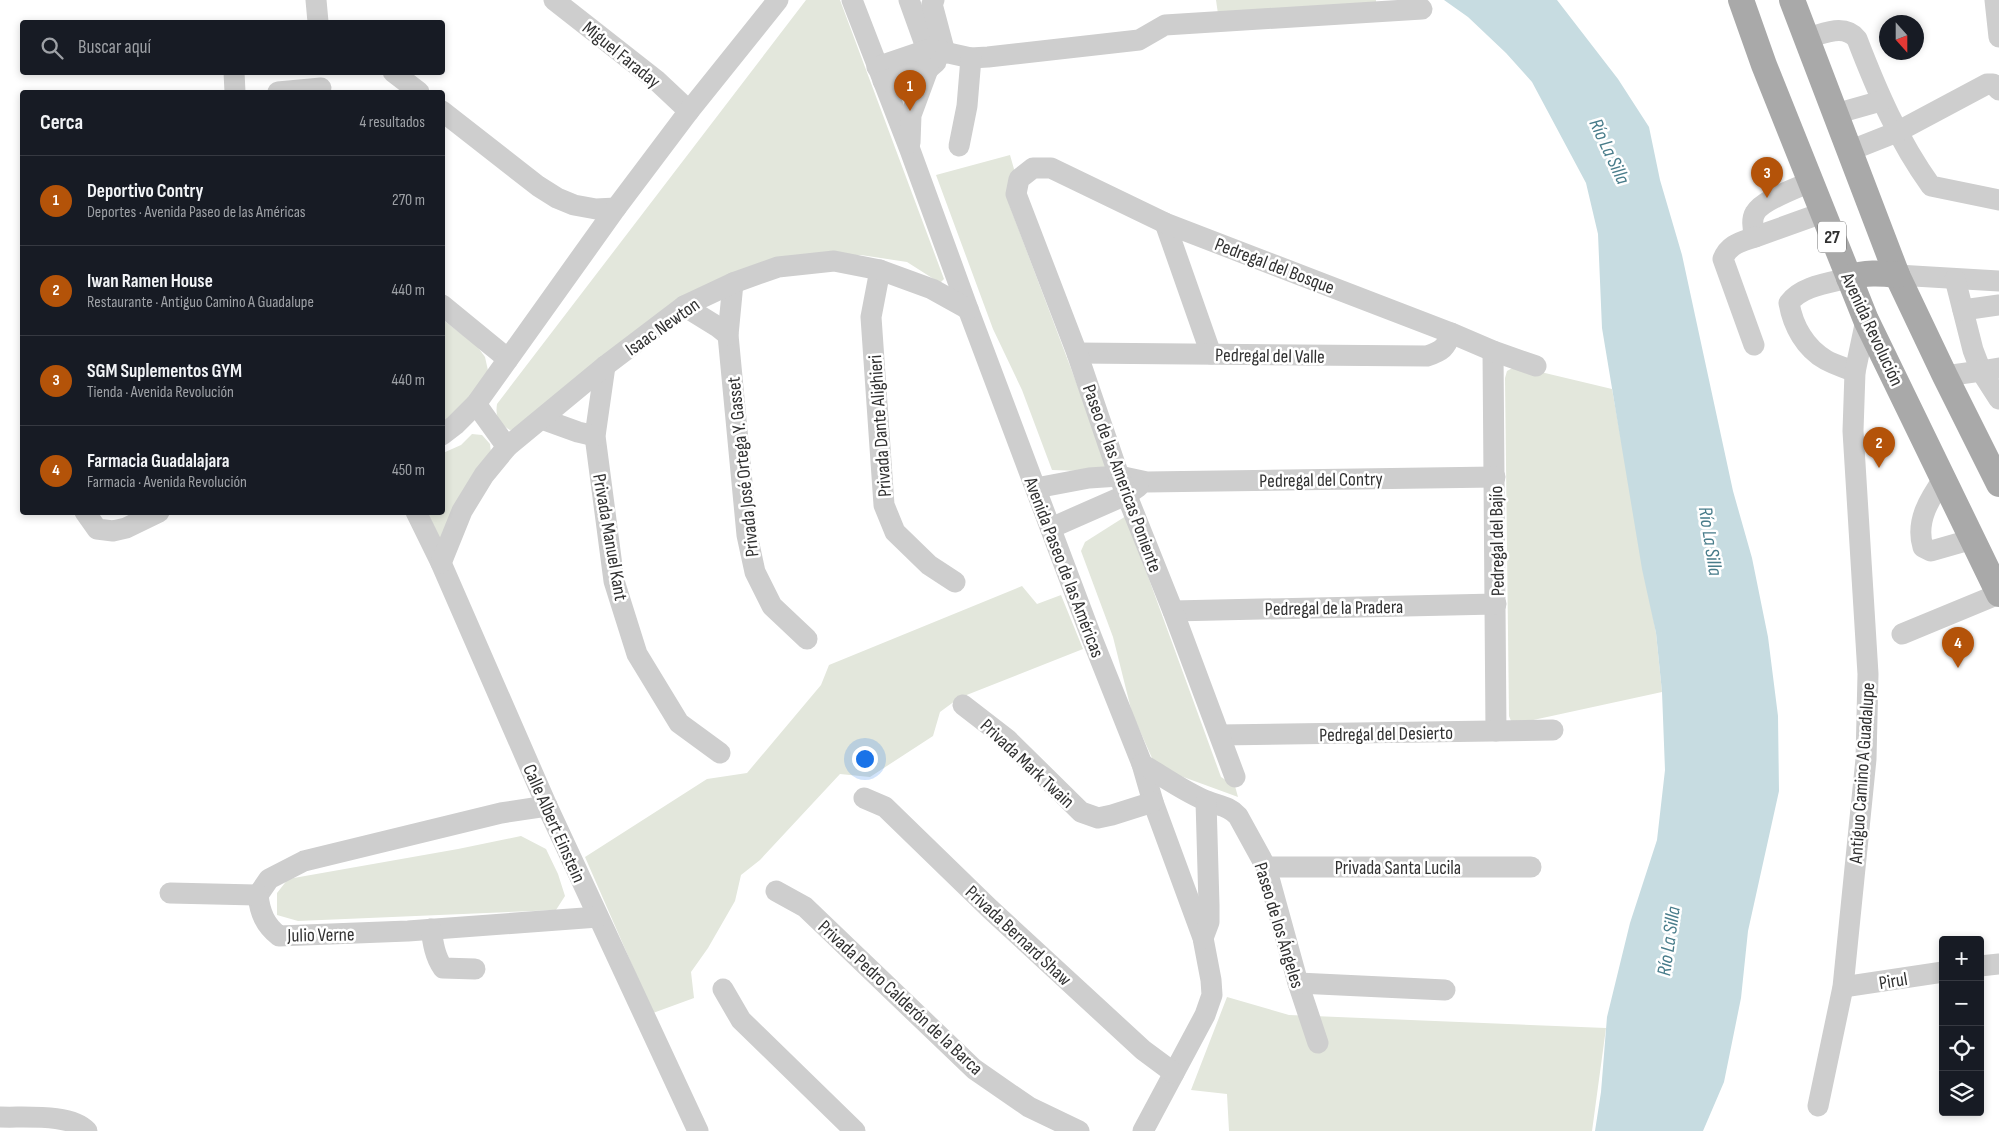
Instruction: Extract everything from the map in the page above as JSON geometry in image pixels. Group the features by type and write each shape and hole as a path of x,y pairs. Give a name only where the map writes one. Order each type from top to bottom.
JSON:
{"main road":[{"name":"Avenida Revolución","path":"1741,0 1764,65 1866,320 1999,594"},
{"path":"1796,2 1806,38 1897,275 1945,376 1998,479"},
{"path":"1849,278 1858,274 1876,272 1897,275"}],"street":[{"name":"Miguel Faraday","path":"554,0 656,80 689,111"},
{"path":"445,433 456,426 476,404 616,208 689,111 778,0"},
{"name":"Avenida Paseo de las Américas","path":"852,0 910,150 1091,636 1142,764 1152,802 1203,938 1210,967 1212,995 1205,1016 1143,1131"},
{"path":"909,0 933,57"},
{"path":"910,150 911,115 933,57 932,4 934,0"},
{"path":"1995,0 1999,37"},
{"path":"880,74 933,57 971,58 1139,40 1166,26 1422,8"},
{"path":"1806,38 1836,30 1846,30 1852,33 1857,39 1881,102 1916,165 1931,186 1999,200"},
{"path":"960,146 967,106 971,58"},
{"path":"234,75 236,90"},
{"path":"397,75 416,90"},
{"path":"289,90 321,84"},
{"path":"1849,151 1897,132 1987,84 1993,84 1999,90"},
{"path":"1835,114 1881,102"},
{"path":"445,113 538,186 557,198 574,206 596,209 616,208"},
{"name":"Pedregal del Bosque","path":"1019,178 1033,168 1051,168 1165,223 1536,366"},
{"name":"Paseo de las Americas Poniente","path":"1019,178 1016,194 1077,353 1123,485 1173,611 1235,777"},
{"path":"1755,237 1753,220 1755,213 1774,199 1810,182"},
{"path":"1754,345 1723,259 1726,250 1733,245 1822,213"},
{"path":"1165,223 1212,354"},
{"name":"Isaac Newton","path":"441,563 462,511 484,474 507,447 605,366 684,306 733,283 778,267 834,261 880,270 932,288 968,309"},
{"name":"Privada Dante Alighieri","path":"880,270 872,317 884,505 895,532 929,565 955,582"},
{"path":"1897,275 1999,281"},
{"path":"1849,278 1820,285 1794,296 1789,303 1791,315 1801,336 1810,348 1826,360 1855,372"},
{"path":"1955,279 1973,350 1990,369 1999,399"},
{"name":"Privada José Ortega Y. Gasset","path":"733,283 728,336 747,535 755,572 772,606 807,640"},
{"path":"1962,310 1999,305"},
{"path":"684,306 718,327 728,336"},
{"path":"445,307 508,359"},
{"name":"Antiguo Camino A Guadalupe","path":"1818,1106 1843,987 1866,758 1868,674 1853,431 1855,372 1866,320"},
{"name":"Pedregal del Valle","path":"1077,353 1427,356 1446,346 1451,333"},
{"name":"Pedregal del Bajío","path":"1493,351 1496,731"},
{"name":"Privada Manuel Kant","path":"605,366 594,436 614,581 637,654 679,723 720,753"},
{"path":"1945,376 1990,369"},
{"path":"476,404 507,447"},
{"path":"542,419 594,436"},
{"name":"Pedregal del Contry","path":"1036,488 1089,478 1123,485 1147,482 1495,477"},
{"path":"1944,478 1924,512 1921,528 1923,547 1931,551 1973,539"},
{"name":"Pedregal del Contry","path":"1051,528 1123,485"},
{"path":"87,515 97,529 113,531 126,528 153,515"},
{"name":"Calle Albert Einstein","path":"417,515 441,563 547,806 698,1131"},
{"path":"1902,634 1999,594"},
{"name":"Pedregal de la Pradera","path":"1173,611 1496,604"},
{"name":"Privada Mark Twain","path":"963,705 1007,739 1081,812 1098,818 1152,802"},
{"name":"Pedregal del Desierto","path":"1220,735 1553,730"},
{"name":"Paseo de los Ángeles","path":"1142,764 1206,801 1225,806 1234,811 1266,867 1298,983 1318,1042"},
{"name":"Privada Bernard Shaw","path":"864,798 885,807 990,910 1143,1050 1174,1073"},
{"path":"1203,938 1209,922 1210,905 1206,801"},
{"path":"170,893 258,896 269,879 304,862 501,814 547,806"},
{"name":"Privada Santa Lucila","path":"1266,867 1531,867"},
{"name":"Privada Pedro Calderón de la Barca","path":"776,891 805,907 974,1069 1029,1107 1079,1131"},
{"name":"Julio Verne","path":"258,896 259,906 268,927 279,936 431,929 598,917"},
{"path":"431,929 439,963 443,968 475,969"},
{"path":"1984,966 1999,964"},
{"name":"Pirul","path":"1843,987 1939,973"},
{"path":"1298,983 1445,990"},
{"path":"723,989 740,1020 855,1131"},
{"path":"0,1117 60,1119 83,1126 87,1131"}],"shaded area":[{"path":"806,0 840,0 944,279 940,283 907,262 861,255 814,259 713,288 523,428 510,430 497,416 497,404"},
{"path":"1216,0 1376,0 1376,3 1218,14"},
{"path":"1010,155 1016,176 1009,204 1110,472 1052,470 1022,390 993,329 936,175"},
{"path":"445,321 477,346 485,357 489,375 445,429"},
{"path":"1516,366 1612,389 1656,633 1662,692 1519,723 1511,721 1509,716 1505,378 1507,371"},
{"path":"472,434 482,435 490,444 491,453 445,539 439,538 429,515 445,515 445,452 461,445"},
{"path":"1126,516 1221,777 1235,786 1238,797 1156,767 1132,713 1113,637 1081,551 1085,542"},
{"path":"1022,586 1037,604 1061,595 1083,649 959,698 940,712 933,736 870,777 840,774 760,860 741,875 735,901 708,948 691,972 694,998 653,1013 585,857 707,779 747,773 821,685 829,665"},
{"path":"521,836 546,849 558,874 565,896 556,910 298,921 277,915 277,893 288,879"},
{"path":"1227,997 1289,1015 1606,1028 1592,1131 1229,1131 1227,1094 1191,1090"}],"water":[{"name":"Río La Silla","path":"1444,0 1557,0 1618,79 1649,127 1660,180 1682,255 1733,491 1752,558 1768,637 1778,716 1779,791 1748,931 1741,998 1724,1082 1703,1131 1595,1131 1601,1092 1607,1017 1630,923 1657,840 1665,770 1662,692 1656,633 1642,569 1602,328 1598,234 1586,183 1532,82 1506,53 1468,17"}],"place":[{"name":"Deportivo Contry","path":"910,111"},
{"name":"SGM Suplementos GYM","path":"1767,198"},
{"name":"Iwan Ramen House","path":"1879,468"},
{"name":"Farmacia Guadalajara","path":"1958,668"}]}
